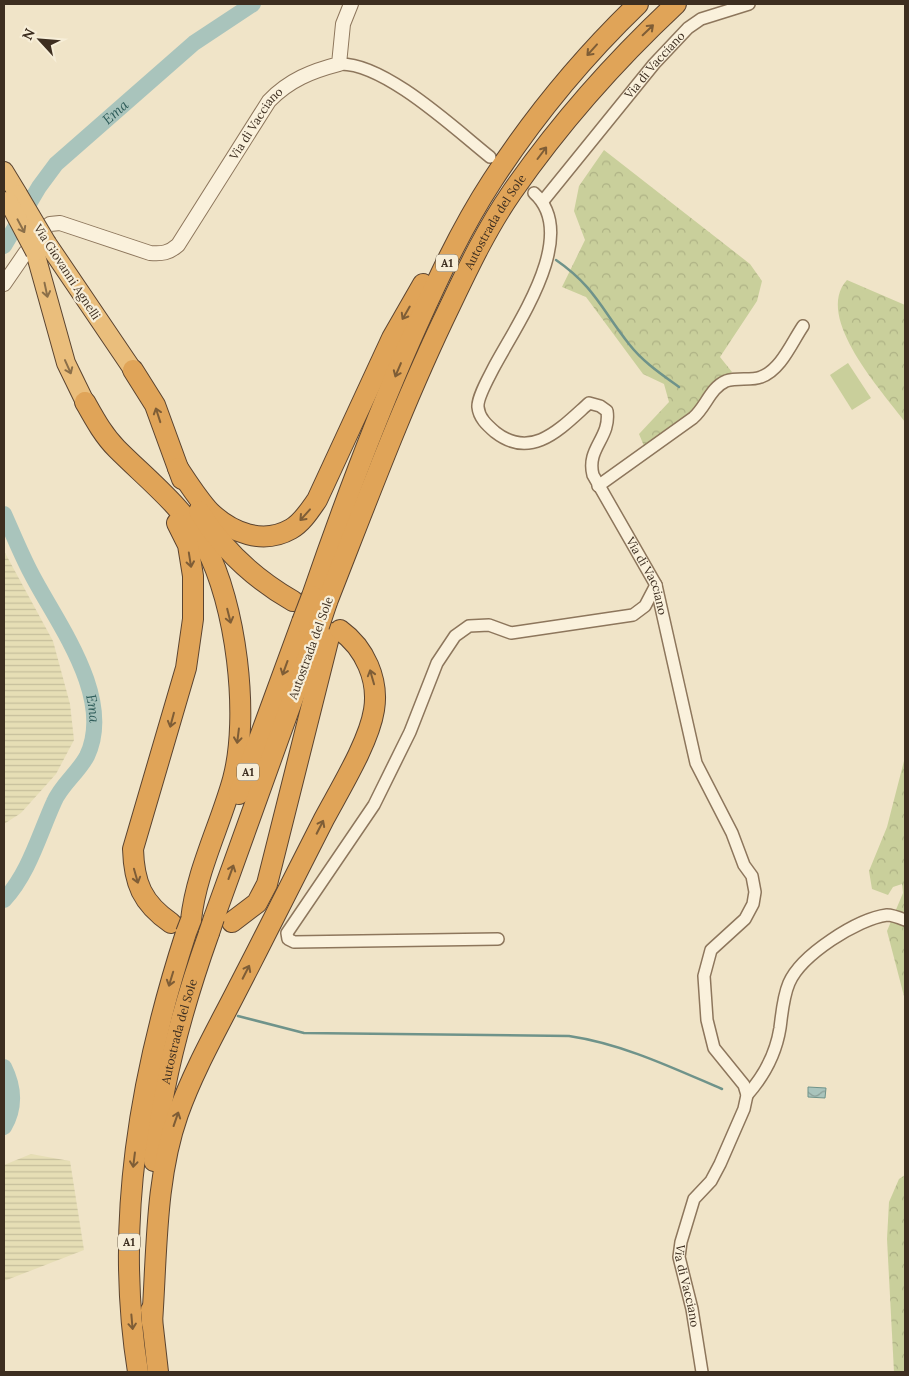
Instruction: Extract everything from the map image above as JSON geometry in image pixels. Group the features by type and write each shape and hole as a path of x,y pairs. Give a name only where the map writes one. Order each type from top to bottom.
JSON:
{"highway":[{"name":"Autostrada del Sole","path":"158,1372 148,1264 155,1149 174,1053 194,976 219,924 320,615 356,471 398,368 468,220 518,143 572,73 638,4"},
{"name":"Autostrada del Sole","path":"138,1372 129,1286 130,1188 140,1112 182,925 320,615 386,450 436,336 478,249 512,192 585,97 615,62 676,4"},
{"path":"178,468 212,514 231,528 252,536 271,535 292,529 308,513 317,500 392,338 467,205 488,171 531,112 572,73"},
{"name":"Via Giovanni Agnelli","path":"4,171 10,197 38,244 133,370"},
{"name":"Via Giovanni Agnelli","path":"38,244 42,270 66,363 84,402"},
{"path":"133,370 155,406 185,487 204,520 226,549 251,572 320,615 363,654 370,670 375,694 373,716 349,771 201,1060 179,1111 169,1145 162,1186 152,1323"},
{"path":"84,402 106,436 143,472 176,505 205,546 226,601 235,638 240,688 240,725 234,776 182,925 149,905 140,891 134,872 133,849 186,668 193,619 193,576 188,545 175,518 143,472"},
{"path":"219,924 256,902 267,884 272,869 295,767 320,615"}],"street":[{"path":"340,64 343,24 351,4"},
{"name":"Via di Vacciano","path":"543,201 654,64 688,28 701,19 749,4"},
{"name":"Via di Vacciano","path":"38,244 50,224 60,223 137,249 156,253 168,252 178,245 269,101 289,83 314,71 340,64 347,63 384,77 405,90 490,157"},
{"name":"Via di Vacciano","path":"534,193 543,201 550,215 552,231 548,260 540,281 486,383 478,407 483,421 502,437 527,445 544,439 589,403 600,406 607,411 609,423 590,464 598,486 656,585 696,763 732,833 744,864 752,876 756,892 753,904 745,920 711,950 704,976 707,1020 714,1048 744,1085 747,1095"},
{"path":"4,284 38,244"},
{"path":"598,486 693,418 702,410 712,392 727,381 760,378 770,372 803,326"},
{"path":"498,939 294,942 288,939 287,933 374,805 410,732 437,663 455,636 469,626 489,625 511,633 633,615 644,606 656,585"},
{"name":"Via di Vacciano","path":"702,1372 694,1319 679,1257 680,1250 694,1199 711,1181 744,1109 747,1095 770,1062 780,1029 781,1011 789,982 803,964 825,945 860,924 888,915 905,920"}],"shaded area":[{"path":"4,551 53,641 70,704 74,740 56,774 21,813 4,824"},
{"path":"31,1154 70,1161 84,1250 4,1281 4,1165"}],"green space":[{"path":"604,150 750,264 762,281 757,301 720,357 732,372 705,393 698,406 644,446 639,434 669,402 664,384 643,374 586,297 562,287 585,240 574,211 579,186"},
{"path":"847,280 905,305 905,422 868,374 855,354 845,333 839,314 839,295"},
{"path":"848,363 871,398 852,410 830,375"},
{"path":"905,757 905,1000 887,931 903,893 902,884 893,887 888,895 872,889 869,871 887,827"},
{"path":"905,1175 905,1372 894,1372 887,1239 889,1202 899,1179"}],"water":[{"path":"808,1087 826,1088 825,1098 808,1097"}],"waterway":[{"name":"Ema","path":"4,246 39,187 56,164 194,43 253,4"},
{"path":"556,260 580,279 589,289 640,356 679,387"},
{"name":"Ema","path":"4,514 27,566 79,661 94,709 94,733 87,756 57,796 27,866 4,900"},
{"path":"238,1016 304,1033 569,1036 628,1051 722,1089"},
{"name":"Ema","path":"4,1067 10,1082 12,1097 8,1120 4,1127"}]}
